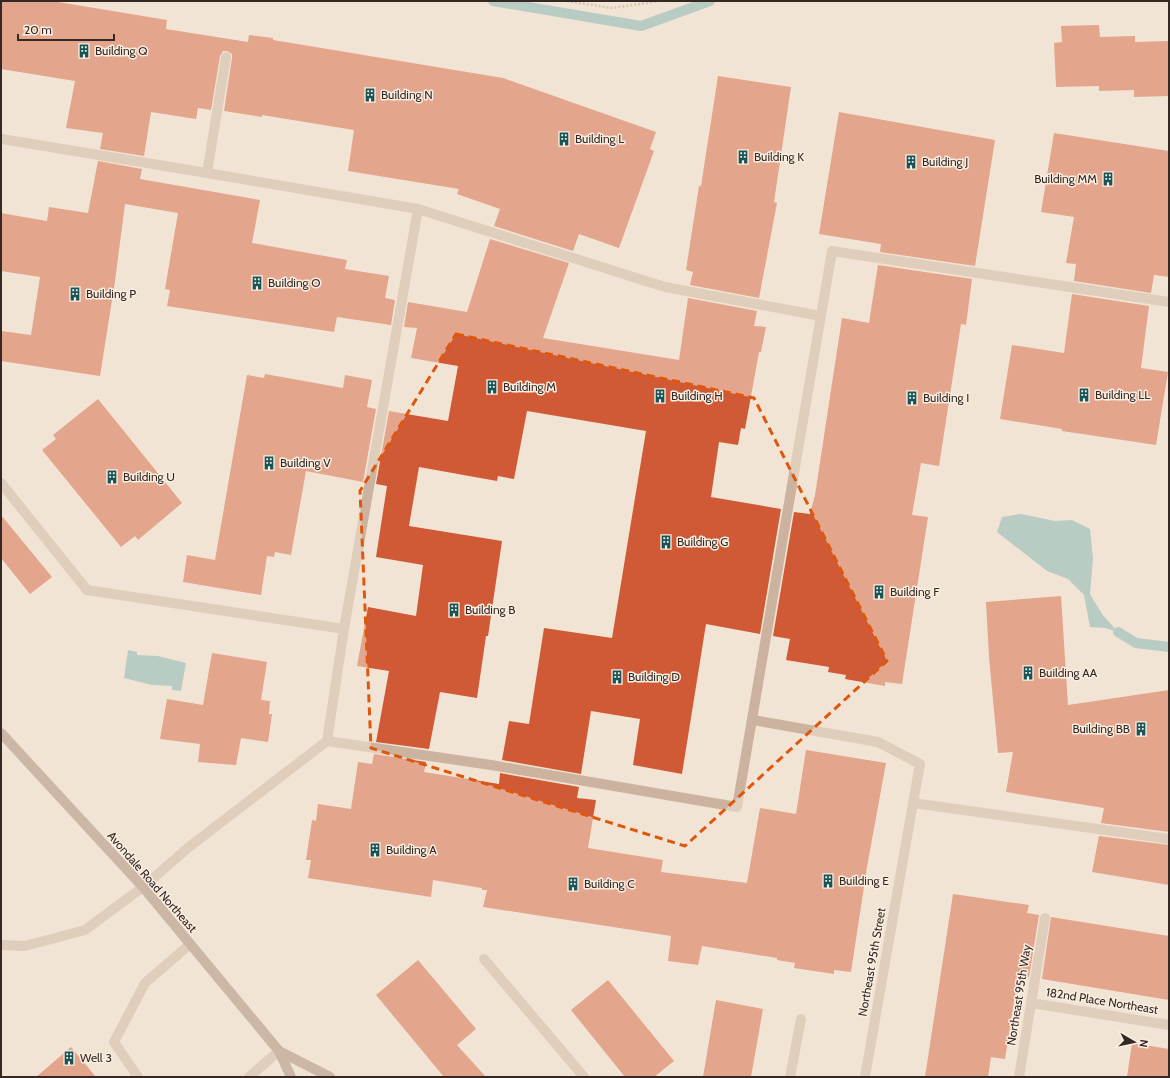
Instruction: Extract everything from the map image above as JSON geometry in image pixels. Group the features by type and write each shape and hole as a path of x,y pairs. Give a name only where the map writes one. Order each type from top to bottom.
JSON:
{"main road":[{"name":"Avondale Road Northeast","path":"1,733 143,887 279,1051 291,1077"},
{"name":"Avondale Road Northeast","path":"279,1051 330,1077"}],"street":[{"path":"207,173 226,57"},
{"path":"1,140 418,209 665,287 821,316"},
{"path":"1,944 25,946 85,930 143,887 189,847 327,741 344,629 418,209"},
{"path":"327,741 491,765 738,807 832,251 1169,302"},
{"path":"1,483 87,590 344,629"},
{"name":"Northeast 95th Street","path":"753,720 878,742 920,764 865,1077"},
{"path":"913,803 1169,839"},
{"name":"Northeast 95th Way","path":"1019,1077 1044,918"},
{"path":"138,1077 114,1042 145,983 189,944"},
{"path":"484,959 584,1077"},
{"name":"182nd Place Northeast","path":"1031,1003 1169,1025"},
{"path":"790,1077 800,1019"},
{"path":"249,1077 279,1051"}],"path":[{"path":"567,1 612,8 660,1"}],"highlighted area":[{"path":"456,334 754,398 887,661 685,846 371,748 360,491"}],"water":[{"path":"1021,514 1055,521 1072,520 1090,529 1093,559 1090,594 1102,614 1118,632 1105,628 1090,627 1084,595 1068,579 1047,571 997,532 1002,517"},
{"path":"128,650 137,652 137,655 158,656 186,663 181,691 172,690 172,686 152,685 124,678"}],"building":[{"path":"1,1 52,1 167,20 166,29 248,42 249,35 273,38 273,40 503,78 656,132 650,149 654,151 619,248 579,234 573,251 494,226 500,209 457,194 459,189 348,171 354,130 262,115 262,117 224,111 232,58 232,54 227,51 223,51 220,56 211,110 198,108 196,119 151,112 144,156 100,149 103,133 66,128 75,81 1,69"},
{"path":"1099,25 1100,37 1135,36 1135,42 1169,41 1169,96 1134,97 1134,90 1099,91 1099,86 1056,87 1054,43 1062,42 1061,26"},
{"name":"Building K","path":"718,76 791,87 774,202 777,203 759,298 690,285 693,272 686,270"},
{"path":"839,112 995,140 975,266 880,252 881,244 819,234"},
{"path":"1054,133 1169,151 1169,277 1154,275 1151,293 1074,281 1076,264 1066,263 1074,217 1041,212"},
{"path":"98,161 142,169 140,179 260,200 252,243 347,260 345,269 389,276 385,298 395,300 391,325 337,317 334,332 167,306 170,290 165,289 178,213 125,204 100,376 1,361 1,331 31,335 40,277 1,271 1,213 47,221 49,207 88,213"},
{"path":"490,239 569,263 543,338 679,360 688,298 757,311 754,326 766,327 761,352 759,352 745,429 741,428 738,445 719,442 711,497 781,509 760,634 706,624 682,774 633,765 640,719 591,711 581,774 502,760 509,721 529,724 544,628 612,638 646,431 527,411 514,479 498,476 497,481 419,467 409,526 502,541 488,636 486,636 477,698 440,692 429,749 376,742 389,671 357,666 368,607 416,616 423,565 376,557 387,486 376,484 389,411 448,421 458,366 411,358 417,328 404,327 408,302 467,312"},
{"path":"878,265 972,279 966,325 961,324 939,466 921,463 912,515 928,517 902,684 885,682 885,686 845,679 846,675 828,672 829,667 786,660 790,639 773,636 794,512 810,514 815,495 842,318 869,323"},
{"name":"Building LL","path":"1072,294 1149,306 1141,368 1168,372 1156,445 1062,431 1062,429 1000,419 1012,345 1064,353"},
{"path":"265,374 343,388 345,375 372,380 367,407 376,409 363,482 306,471 291,555 275,552 274,557 267,556 261,595 183,582 187,555 215,560 247,375 264,378"},
{"name":"Building U","path":"98,399 182,503 138,540 135,536 121,547 42,450 56,439 53,435"},
{"path":"1,515 52,577 30,594 1,558"},
{"path":"1061,596 1068,705 1169,690 1169,832 1101,823 1104,808 1006,792 1013,752 998,753 989,657 986,602"},
{"path":"212,653 267,662 261,700 270,701 269,714 272,714 268,742 241,738 236,765 198,762 200,744 160,739 167,699 203,705"},
{"path":"806,750 886,763 867,867 851,972 834,970 834,974 794,968 795,963 777,960 777,958 702,946 698,965 668,961 671,936 483,907 487,890 482,890 482,888 433,880 431,897 308,878 311,860 306,860 312,820 316,821 318,804 351,809 358,762 372,764 374,754 426,762 424,772 499,784 500,773 579,787 577,798 596,800 588,848 663,860 661,872 747,883 760,808 796,814"},
{"path":"1099,836 1169,845 1169,885 1092,872"},
{"path":"953,894 1029,905 1027,913 1039,915 1029,977 1018,976 1005,1059 991,1057 988,1077 925,1077"},
{"path":"1051,917 1169,936 1169,1000 1042,979"},
{"path":"418,960 476,1029 457,1045 486,1077 444,1077 376,995"},
{"path":"608,980 674,1061 654,1077 625,1077 571,1010"},
{"path":"716,1000 763,1009 751,1077 703,1077"},
{"path":"1132,1043 1169,1049 1169,1077 1127,1077"},
{"name":"Well 3","path":"71,1047 96,1077 36,1077"}],"waterway":[{"path":"493,1 641,26 710,1"},
{"path":"1118,632 1136,643 1169,647"}],"place":[{"name":"Building Q","path":"84,51"},
{"name":"Building N","path":"370,95"},
{"name":"Building L","path":"564,139"},
{"name":"Building K","path":"743,157"},
{"name":"Building J","path":"911,162"},
{"name":"Building MM","path":"1108,179"},
{"name":"Building O","path":"257,283"},
{"name":"Building P","path":"75,294"},
{"name":"Building M","path":"492,387"},
{"name":"Building LL","path":"1084,395"},
{"name":"Building H","path":"660,396"},
{"name":"Building I","path":"912,398"},
{"name":"Building V","path":"269,463"},
{"name":"Building U","path":"112,477"},
{"name":"Building G","path":"666,542"},
{"name":"Building F","path":"879,592"},
{"name":"Building B","path":"454,610"},
{"name":"Building AA","path":"1028,673"},
{"name":"Building D","path":"617,677"},
{"name":"Building BB","path":"1141,729"},
{"name":"Building A","path":"375,850"},
{"name":"Building E","path":"828,881"},
{"name":"Building C","path":"573,884"},
{"name":"Well 3","path":"69,1058"}]}
